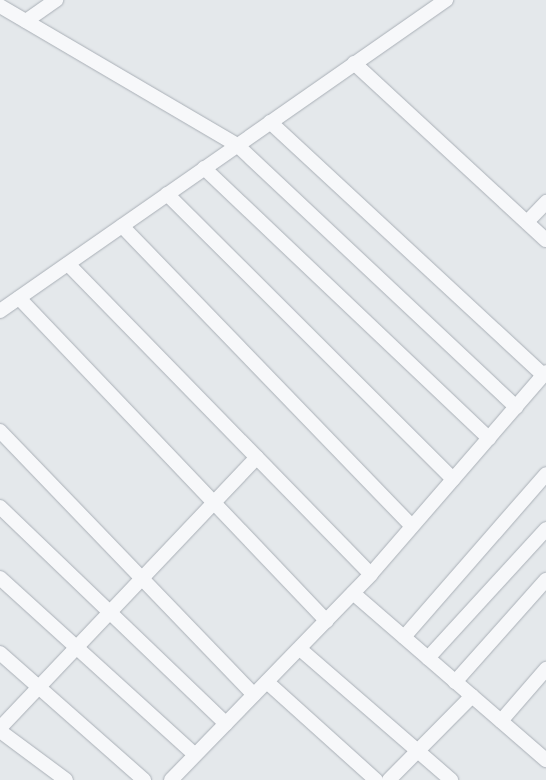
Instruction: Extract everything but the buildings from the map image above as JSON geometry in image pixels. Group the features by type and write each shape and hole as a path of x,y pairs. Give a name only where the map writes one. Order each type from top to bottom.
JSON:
{"street":[{"path":"26,21 56,0"},
{"path":"0,311 446,0"},
{"path":"0,6 237,145 516,407"},
{"path":"354,63 546,240"},
{"path":"171,780 371,574 545,374 270,122"},
{"path":"204,168 489,438"},
{"path":"167,194 453,480"},
{"path":"527,222 546,202"},
{"path":"122,226 412,526"},
{"path":"68,264 371,574"},
{"path":"19,298 327,621"},
{"path":"0,431 254,695"},
{"path":"66,780 0,730 37,685 74,645 212,501 257,457"},
{"path":"404,637 546,474"},
{"path":"0,507 226,724"},
{"path":"428,658 546,529"},
{"path":"0,578 195,755"},
{"path":"455,682 546,580"},
{"path":"353,593 546,760"},
{"path":"300,648 451,780"},
{"path":"0,653 144,780"},
{"path":"501,721 546,669"},
{"path":"267,682 376,780"},
{"path":"389,780 472,696"}]}
